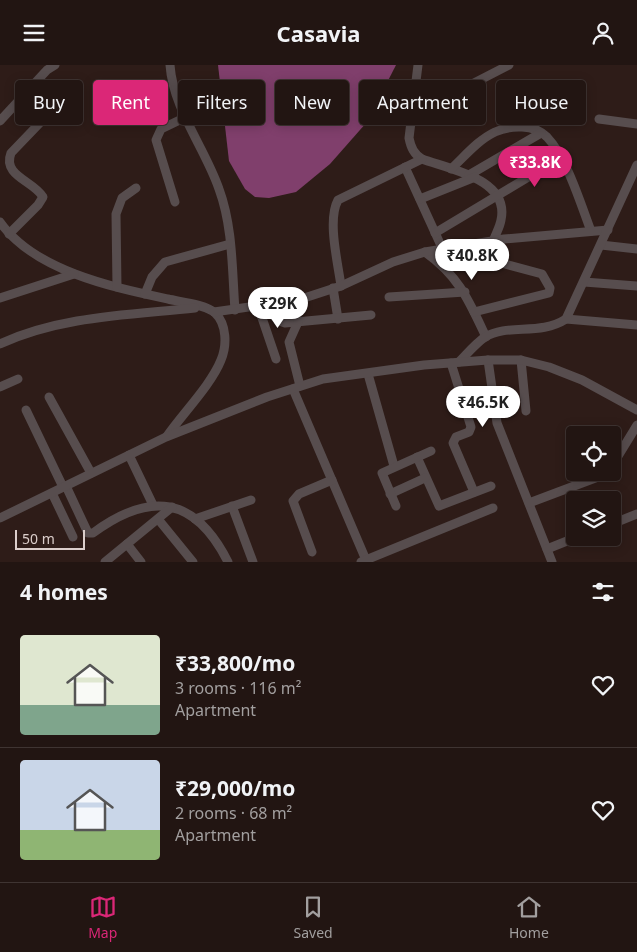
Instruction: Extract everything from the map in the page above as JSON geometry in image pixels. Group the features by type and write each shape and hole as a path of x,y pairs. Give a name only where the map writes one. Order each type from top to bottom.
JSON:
{"street":[{"path":"170,65 171,75 178,95"},
{"path":"416,80 418,65"},
{"path":"480,80 509,65"},
{"path":"0,121 49,67"},
{"path":"599,119 637,123"},
{"path":"174,201 156,141 161,129 178,121"},
{"path":"9,234 38,205 43,197 12,170 9,159 11,153 38,125"},
{"path":"190,125 219,188 226,213 235,309"},
{"path":"411,125 409,138 416,155 486,183 497,197 502,210 501,220 493,241"},
{"path":"451,169 479,143 495,132 520,127 540,133 547,138 560,158 575,187 591,231"},
{"path":"420,199 472,176 540,133"},
{"path":"435,233 560,158"},
{"path":"338,319 334,207 344,196 422,159"},
{"path":"405,167 443,250"},
{"path":"455,363 486,337 496,333 544,329 555,326 566,319 637,167"},
{"path":"117,287 116,214 122,198 136,188"},
{"path":"0,221 9,234 40,256 74,274 214,312 298,300 337,287 393,262 425,252 493,241 608,230"},
{"path":"146,294 152,277 165,262 230,243"},
{"path":"601,245 637,249"},
{"path":"425,252 443,265 465,292 486,337"},
{"path":"474,312 549,293 550,289 542,275 501,263"},
{"path":"0,299 74,274"},
{"path":"584,282 637,286"},
{"path":"389,297 465,292"},
{"path":"260,306 279,321 285,323 371,315"},
{"path":"260,306 276,359"},
{"path":"0,345 36,330 71,322 200,307"},
{"path":"166,437 213,378 222,357 225,333 220,320 214,312"},
{"path":"566,319 637,325"},
{"path":"298,322 289,342 297,388 364,561 379,559 493,508"},
{"path":"488,360 497,423 552,562"},
{"path":"521,360 526,411"},
{"path":"0,518 166,437 323,379 455,363 521,360 549,367 582,380 637,411"},
{"path":"455,363 472,427 469,432 456,437 453,443 474,492"},
{"path":"368,373 394,466"},
{"path":"0,387 18,379"},
{"path":"49,397 91,473"},
{"path":"26,410 88,533 93,533 121,516 153,505 172,507 186,512 195,519 213,537 228,562"},
{"path":"621,451 637,425"},
{"path":"396,507 382,473 394,466 432,451"},
{"path":"130,455 153,505"},
{"path":"417,457 438,506 491,485"},
{"path":"390,494 425,478"},
{"path":"312,552 293,501 299,494 332,481"},
{"path":"529,503 587,481"},
{"path":"52,493 73,537"},
{"path":"195,519 251,500"},
{"path":"105,562 172,507"},
{"path":"232,507 253,562"},
{"path":"621,520 637,514"},
{"path":"158,519 193,562"},
{"path":"547,549 566,541"},
{"path":"127,544 141,562"}],"shaded area":[{"path":"218,65 396,65 388,80 359,80 359,125 364,125 330,164 296,192 269,198 255,197 245,189 229,161 225,125 265,125 265,80 220,80"}]}
